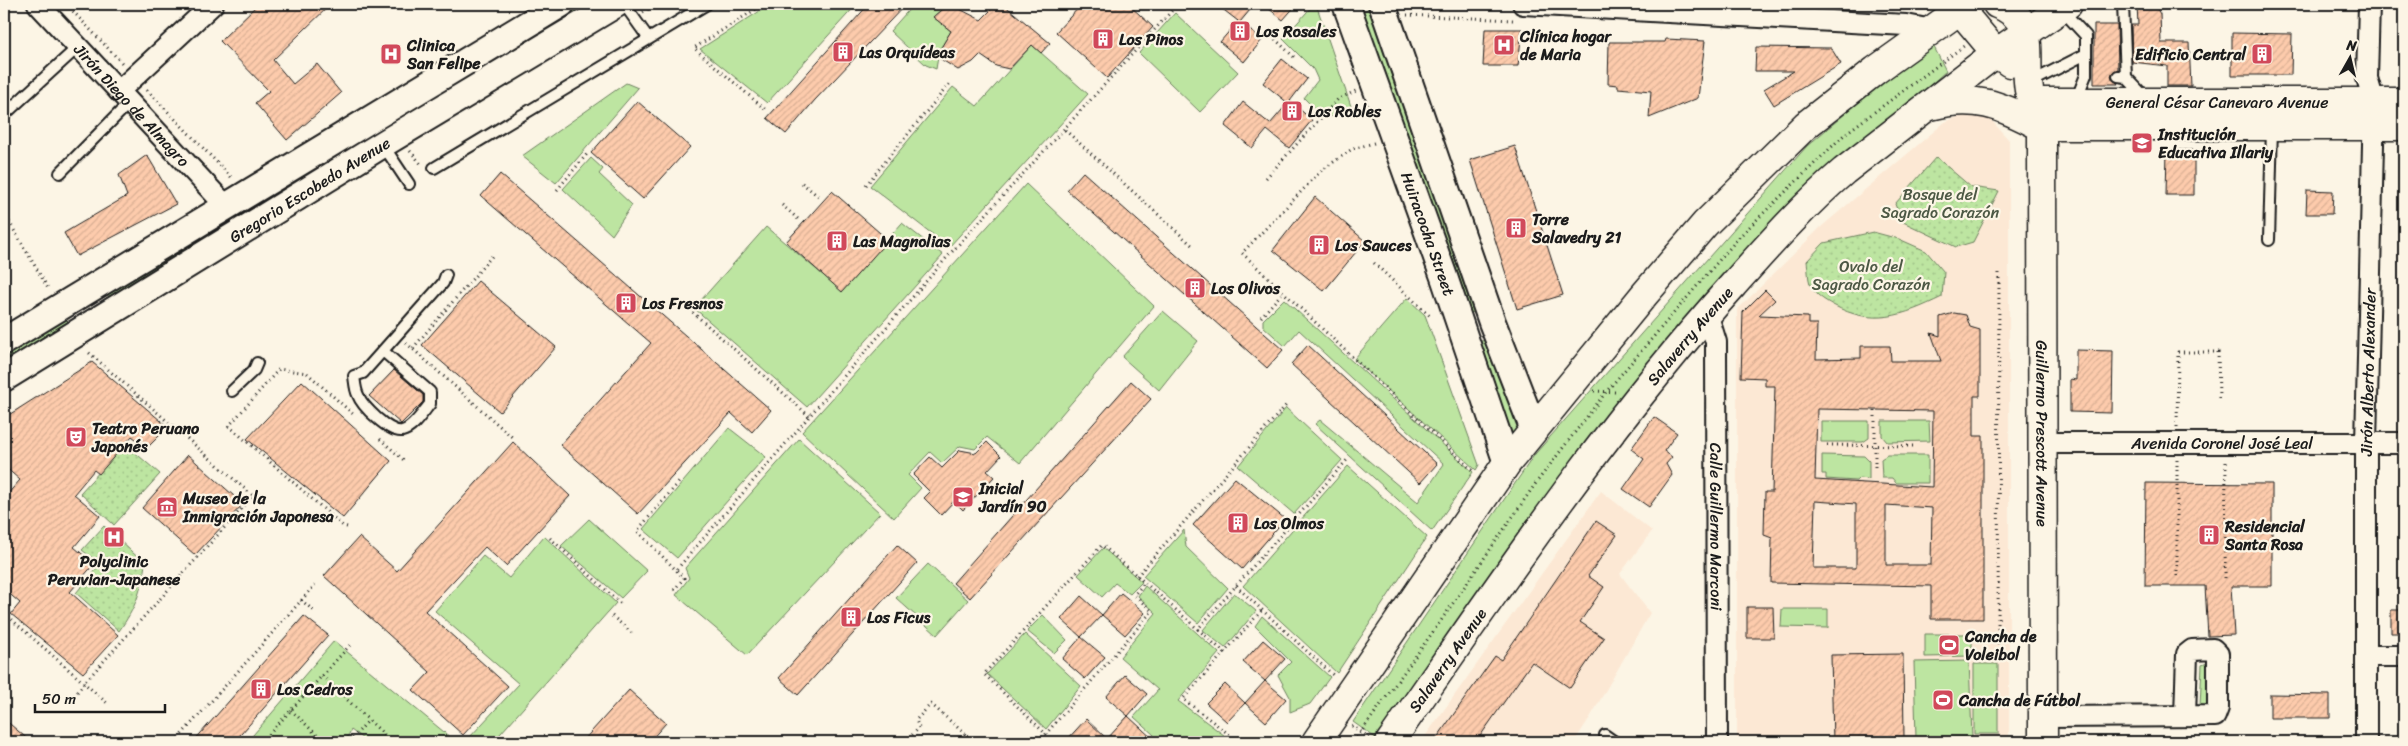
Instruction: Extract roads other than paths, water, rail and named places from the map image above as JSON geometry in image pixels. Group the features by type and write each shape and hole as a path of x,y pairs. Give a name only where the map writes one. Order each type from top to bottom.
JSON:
{"main road":[{"path":"1997,4 2013,11 2026,32"},
{"name":"Salaverry Avenue","path":"1390,742 1572,483 1643,391 1708,313 1820,192 1996,53 2064,6"},
{"path":"1316,742 1508,463 1566,389 1705,224 1759,168 1814,119 1876,70 1964,7 1996,53 2005,60 2031,96 2009,110 1984,102 1960,100 1928,106"},
{"name":"Guillermo Prescott Avenue","path":"2026,32 2031,96 2042,134 2041,443 2043,729"},
{"name":"General César Canevaro Avenue","path":"2031,96 2272,126 2374,114 2404,102"},
{"name":"General César Canevaro Avenue","path":"2031,96 2075,102 2150,102 2374,114 2404,126"}],"street":[{"name":"Jirón Diego de Almagro","path":"38,4 125,97 236,200"},
{"path":"125,97 134,77 213,4"},
{"name":"Gregorio Escobedo Avenue","path":"4,341 561,4"},
{"name":"Gregorio Escobedo Avenue","path":"4,378 85,337 382,144 616,4"},
{"name":"Huiracocha Street","path":"1346,4 1508,463"},
{"name":"Huiracocha Street","path":"1382,4 1492,322 1534,430"},
{"path":"1523,4 1686,9 1906,25 1932,30"},
{"name":"Jirón Alberto Alexander","path":"2366,742 2366,443 2374,114 2368,78 2369,4"},
{"path":"369,120 382,144"},
{"path":"62,305 85,337"},
{"name":"Calle Guillermo Marconi","path":"1708,313 1716,342 1717,742"},
{"path":"1463,332 1492,322"},
{"name":"Avenida Coronel José Leal","path":"2041,443 2404,443"},
{"path":"2043,729 2185,716 2215,716 2218,708 2218,654 2213,649 2192,650 2186,654 2185,716"},
{"path":"2366,656 2404,656"}],"lane":[{"path":"624,4 648,39"},
{"path":"431,166 707,4"},
{"path":"2124,4 2122,77 2150,102"},
{"path":"2064,6 2090,35 2086,54 2090,75 2075,102"},
{"path":"4,115 78,47"},
{"path":"2031,96 2086,54"},
{"path":"60,173 125,97"},
{"path":"2269,240 2272,126"},
{"path":"382,144 408,184"},
{"path":"383,351 430,392 430,404 409,428 402,431 388,428 361,400 357,394 354,376 363,373 443,283 446,275"},
{"path":"232,391 254,370 257,363"},
{"path":"1605,735 1614,742"}],"place":[{"name":"Los Rosales","path":"1240,31"},
{"name":"Los Pinos","path":"1103,39"},
{"name":"Clínica hogar de Maria","path":"1504,45"},
{"name":"Las Orquídeas","path":"843,52"},
{"name":"Clinica San Felipe","path":"391,54"},
{"name":"Edificio Central","path":"2262,54"},
{"name":"Los Robles","path":"1292,111"},
{"name":"Institución Educativa Illariy","path":"2142,143"},
{"name":"Torre Salavedry 21","path":"1516,228"},
{"name":"Las Magnolias","path":"837,241"},
{"name":"Los Sauces","path":"1319,245"},
{"name":"Los Olivos","path":"1195,288"},
{"name":"Los Fresnos","path":"626,303"},
{"name":"Teatro Peruano Japonés","path":"76,437"},
{"name":"Inicial Jardín 90","path":"963,497"},
{"name":"Museo de la Inmigración Japonesa","path":"167,507"},
{"name":"Los Olmos","path":"1238,523"},
{"name":"Residencial Santa Rosa","path":"2209,535"},
{"name":"Polyclinic Peruvian-Japanese","path":"114,537"},
{"name":"Los Ficus","path":"851,617"},
{"name":"Cancha de Voleibol","path":"1949,645"},
{"name":"Los Cedros","path":"261,689"},
{"name":"Cancha de Fútbol","path":"1943,700"}],"park label":[{"name":"Bosque del Sagrado Corazón","path":"1940,203"},
{"name":"Ovalo del Sagrado Corazón","path":"1871,275"}]}
